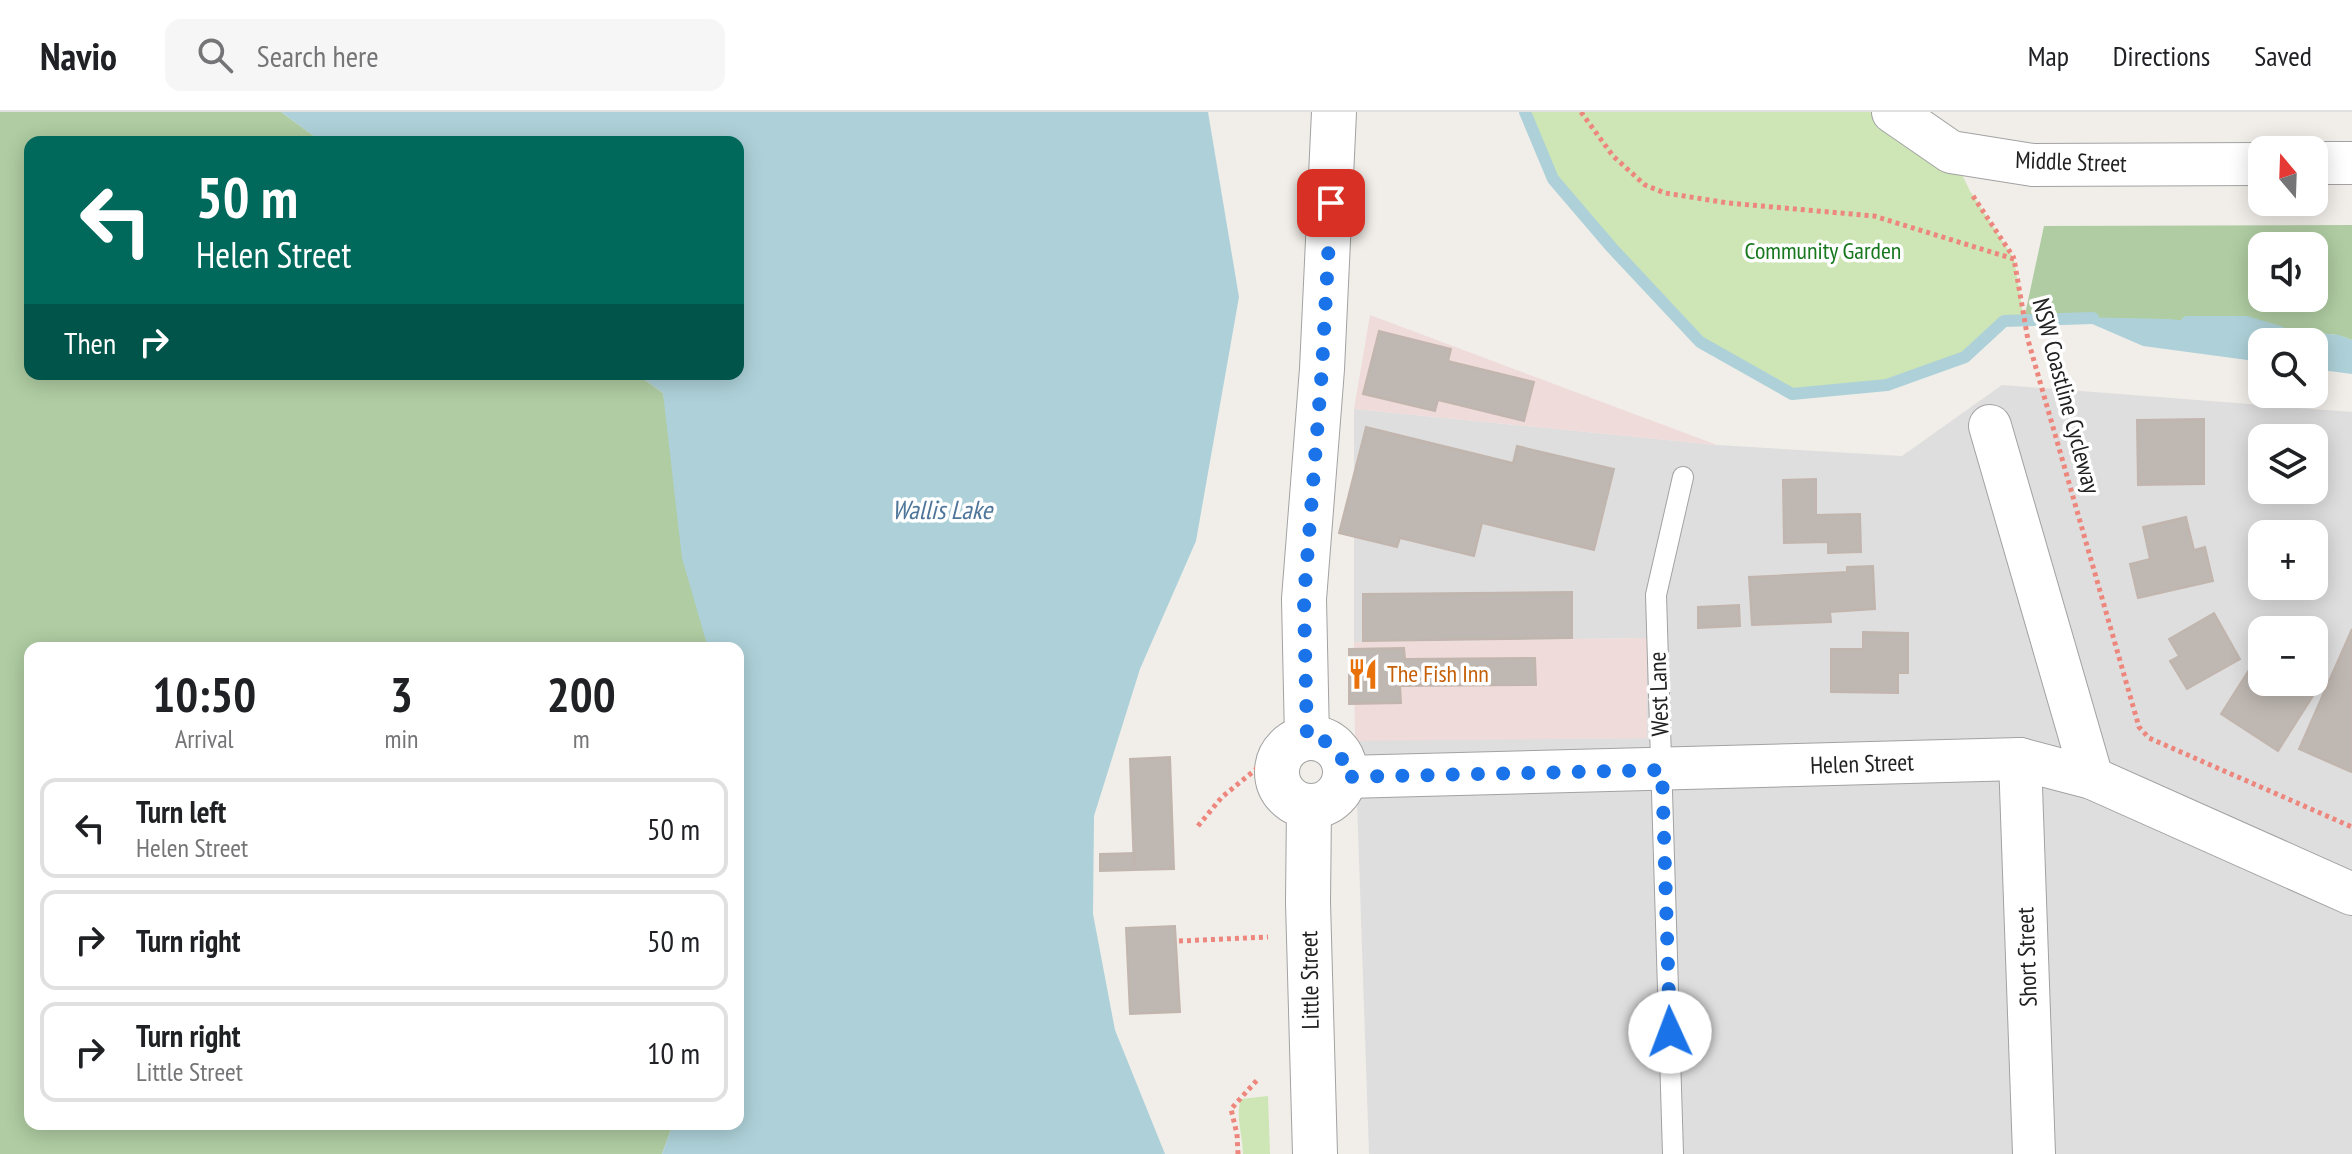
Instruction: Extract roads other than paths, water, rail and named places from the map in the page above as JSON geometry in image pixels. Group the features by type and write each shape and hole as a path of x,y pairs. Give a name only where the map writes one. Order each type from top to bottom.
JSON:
{"street":[{"path":"1307,738 1304,599 1322,369 1334,112"},
{"name":"Middle Street","path":"1893,112 1951,152 2033,165 2248,164"},
{"path":"2328,163 2352,163"},
{"path":"1990,426 2092,778"},
{"path":"1307,738 1317,738 1336,748 1342,757 1345,777 1336,795 1320,805 1309,806 1289,798 1281,790 1278,779 1280,757 1296,741 1307,738"},
{"name":"Helen Street","path":"1345,777 2020,759 2092,778 2352,894"},
{"name":"Short Street","path":"2020,759 2034,1154"},
{"name":"Little Street","path":"1309,806 1308,902 1315,1154"}],"lane":[{"name":"West Lane","path":"1673,1154 1656,595 1683,477"}],"water":[{"name":"Wallis Lake","path":"281,112 1208,112 1239,297 1196,541 1140,669 1094,816 1093,914 1115,1030 1165,1154 662,1154 671,1130 744,1130 744,642 706,642 682,558 663,393 645,380 744,380 744,136 314,136"},
{"path":"2076,317 2168,319 2264,328 2248,328 2248,360 2143,346"},
{"path":"2328,334 2352,340 2352,374 2328,371"}],"waterway":[{"path":"1525,112 1553,179 1700,342 1792,394 1887,385 1965,357 2004,321 2093,318"},
{"path":"2187,322 2246,322 2266,328"}],"place":[{"name":"The Fish Inn","path":"1363,674"}],"park label":[{"name":"Community Garden","path":"1823,251"}]}
